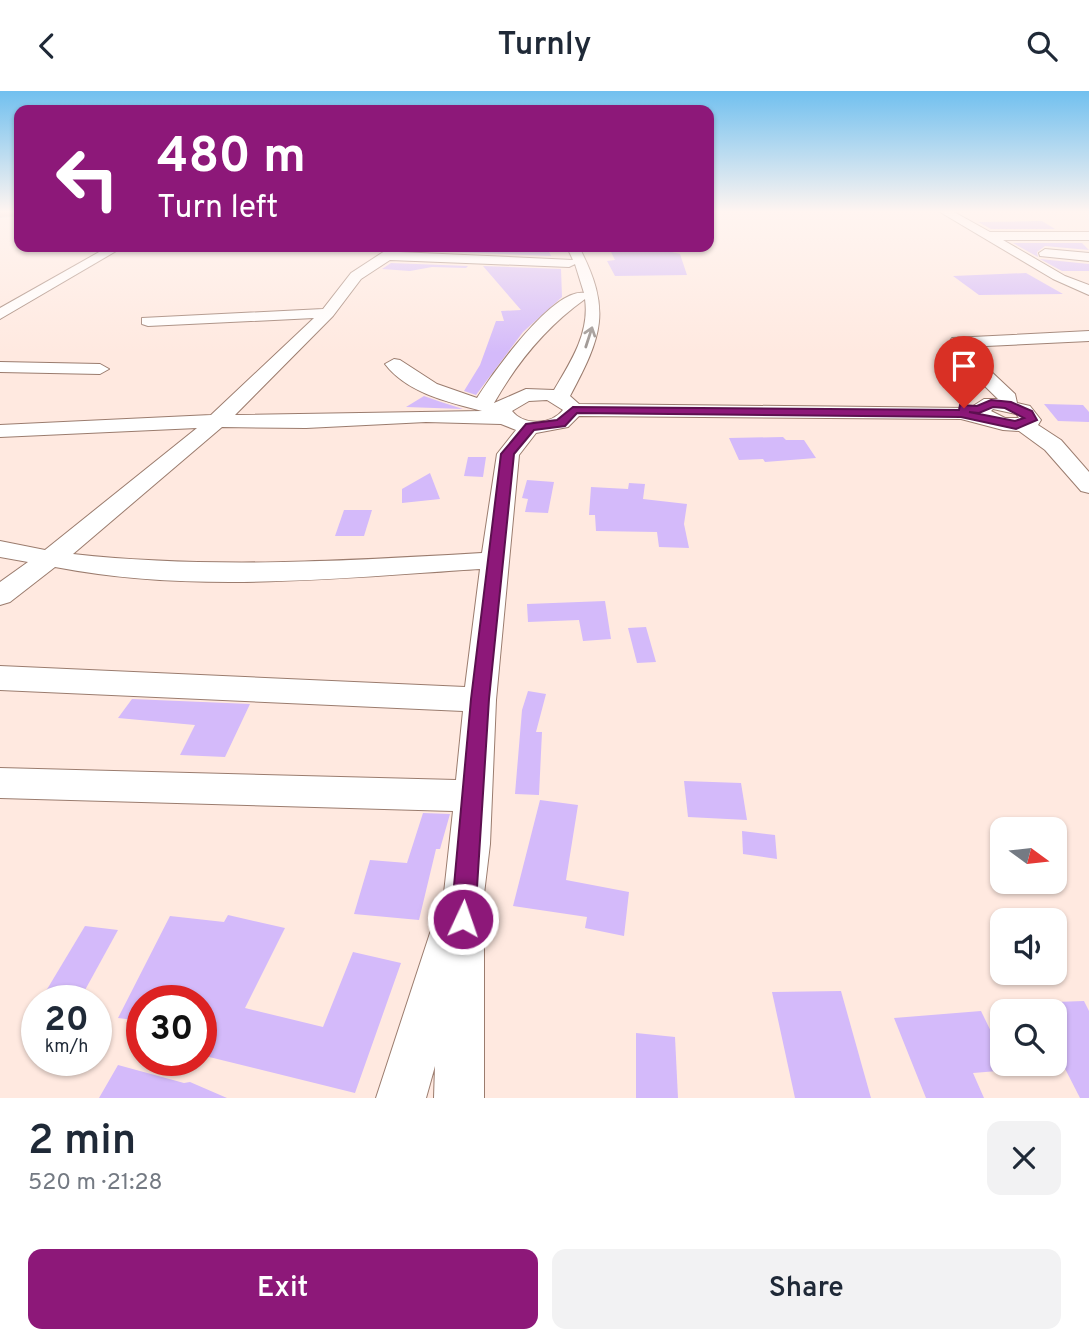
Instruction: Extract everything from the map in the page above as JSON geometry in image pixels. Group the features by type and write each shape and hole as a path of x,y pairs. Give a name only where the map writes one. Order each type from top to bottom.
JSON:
{"street":[{"path":"0,314 96,259"},
{"path":"0,596 131,498 179,457 328,313 352,280 382,259"},
{"path":"559,362 578,325 580,296 572,259"},
{"path":"459,1098 463,894 470,844 480,699 494,560 508,454 534,405 579,363 592,331 595,295 573,259"},
{"path":"1026,259 1089,291"},
{"path":"534,405 518,349 541,324 580,296"},
{"path":"148,321 328,313"},
{"path":"1007,405 1008,398 996,383 955,347 958,342 1089,336"},
{"path":"394,364 408,377 434,390 534,405"},
{"path":"0,366 100,369"},
{"path":"982,413 991,403 1007,405 1031,417 1028,423 1023,425"},
{"path":"0,451 10,431 215,421 306,422 426,416 534,405 982,413 998,422 1023,425 1053,445 1089,486"},
{"path":"0,549 49,560 163,573 276,573 494,560"},
{"path":"0,678 480,699"},
{"path":"0,783 472,796"},
{"path":"401,1098 463,894"}],"building":[{"path":"682,259 687,275 615,276 607,261"},
{"path":"1040,259 1089,264 1089,271 1062,271"},
{"path":"391,263 468,266 410,271 382,269"},
{"path":"483,266 561,269 562,297 523,332 476,395 464,391 480,365 496,321 504,321 501,311 521,310"},
{"path":"1026,273 1063,294 979,295 953,276"},
{"path":"424,396 441,402 463,409 406,407"},
{"path":"1044,404 1083,405 1089,412 1089,422 1058,421"},
{"path":"783,437 786,440 804,440 816,458 765,462 763,459 739,460 729,438"},
{"path":"468,457 486,457 483,477 464,476"},
{"path":"430,473 440,499 402,503 402,489"},
{"path":"527,480 554,482 548,513 525,512 528,499 522,498"},
{"path":"629,483 645,484 643,499 687,504 684,524 689,548 659,547 657,532 596,531 595,515 589,515 591,487 628,489"},
{"path":"344,510 372,510 364,536 335,536"},
{"path":"605,601 611,639 583,641 579,620 528,622 527,604"},
{"path":"646,627 656,662 637,663 628,628"},
{"path":"528,691 546,694 536,732 542,732 539,795 515,794 522,710"},
{"path":"132,699 250,704 225,757 180,755 195,725 118,718"},
{"path":"684,781 741,783 747,820 688,817"},
{"path":"540,800 578,805 566,880 629,892 624,936 585,928 587,917 513,906"},
{"path":"423,813 450,814 440,849 436,849 419,920 354,914 370,860 407,863"},
{"path":"742,831 775,835 777,859 743,854"},
{"path":"228,915 285,928 245,1008 323,1027 353,952 401,963 355,1093 217,1059 217,985 135,985 170,916 224,922"},
{"path":"85,926 118,930 88,985 50,985"},
{"path":"841,991 871,1098 795,1098 772,992"},
{"path":"1084,1001 1089,1011 1089,1098 1080,1098 1067,1073 1067,1002"},
{"path":"126,1002 126,1019 118,1018"},
{"path":"981,1011 990,1029 990,1072 973,1073 984,1098 926,1098 894,1018"},
{"path":"636,1033 675,1037 678,1098 636,1098"},
{"path":"118,1065 126,1067 126,1076 158,1076 190,1082 227,1098 99,1098"}],"route":[{"path":"463,919 480,699 508,454 530,427 561,423 570,417 573,410 961,413 1016,425 1023,425 1031,420 1028,413 1007,405 991,403 979,409 964,408"}]}
